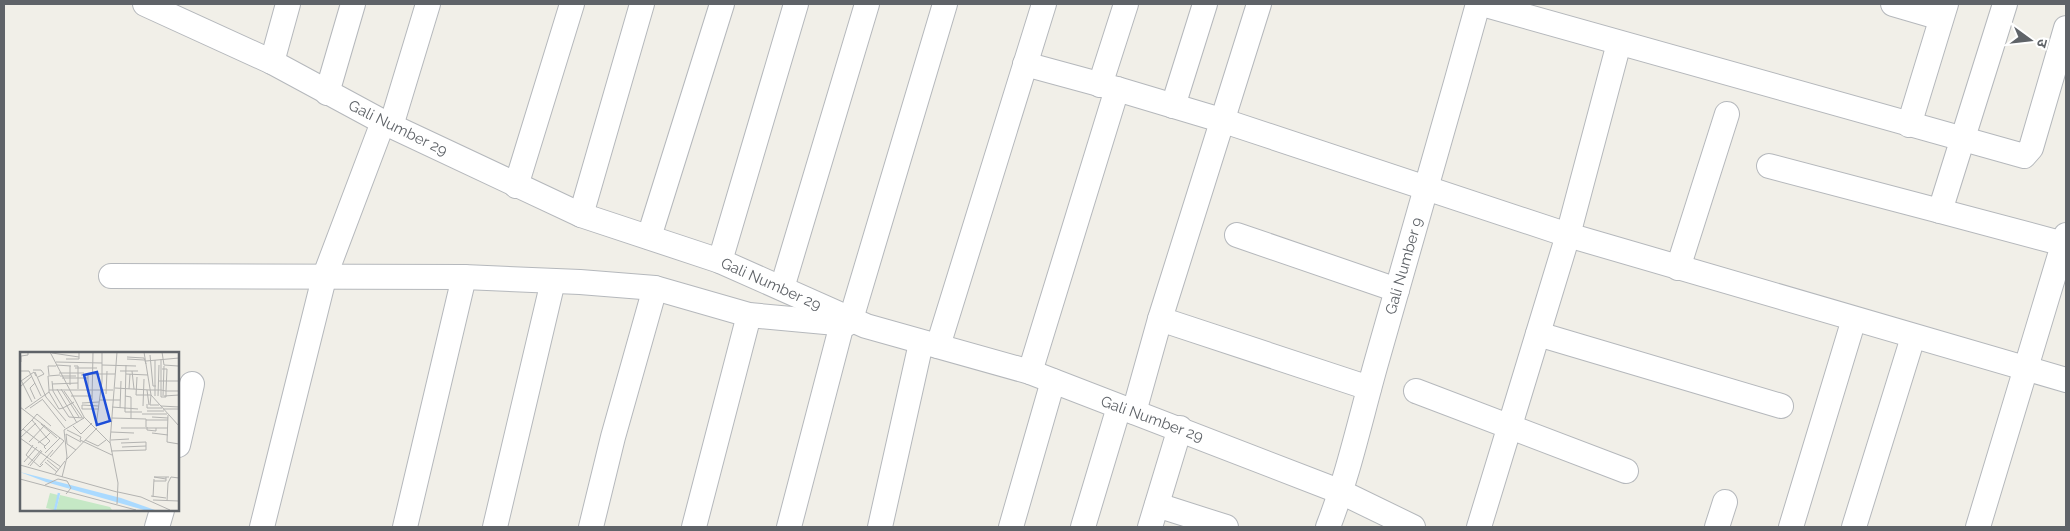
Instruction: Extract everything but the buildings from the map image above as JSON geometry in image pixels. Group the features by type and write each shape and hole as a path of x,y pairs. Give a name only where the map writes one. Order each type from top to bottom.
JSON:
{"street":[{"name":"Gali Number 29","path":"145,4 272,62 387,124 581,215 720,261 782,288 853,323 1030,372 1180,428 1341,492 1413,527"},
{"path":"272,62 288,4"},
{"path":"327,93 353,4"},
{"path":"262,527 324,278 387,124 428,4"},
{"path":"516,186 572,4"},
{"path":"581,215 642,4"},
{"path":"649,237 722,4"},
{"path":"720,261 796,4"},
{"path":"782,288 867,4"},
{"path":"789,527 853,323 945,4"},
{"path":"880,527 929,344 1044,4"},
{"path":"1030,372 1109,87 1126,4"},
{"path":"1173,106 1205,4"},
{"path":"1083,527 1160,319 1224,121 1259,4"},
{"path":"1480,4 2024,156 2028,154 2066,28"},
{"name":"Gali Number 9","path":"1328,527 1341,492 1369,388 1480,4"},
{"path":"1893,4 1944,11 1909,125"},
{"path":"1940,211 2006,4"},
{"path":"1479,527 1568,235 1619,43"},
{"path":"1025,64 1224,121 1568,235 2066,380"},
{"path":"1678,268 1727,114"},
{"path":"1769,166 1940,211 2065,240 1978,527"},
{"path":"1237,235 1398,290"},
{"path":"111,276 464,278 553,281 655,288 749,315 853,323"},
{"path":"406,527 464,278"},
{"path":"495,527 553,281"},
{"path":"591,527 613,437 655,288"},
{"path":"694,527 749,315"},
{"path":"1160,319 1369,388"},
{"path":"1791,527 1854,319"},
{"path":"1538,334 1781,406"},
{"path":"1854,527 1914,336"},
{"path":"1011,527 1053,381"},
{"path":"179,441 192,384"},
{"path":"1416,391 1626,471"},
{"path":"1150,527 1180,428"},
{"path":"1717,527 1725,502"},
{"path":"1157,505 1226,527"},
{"path":"158,527 162,511"}]}
